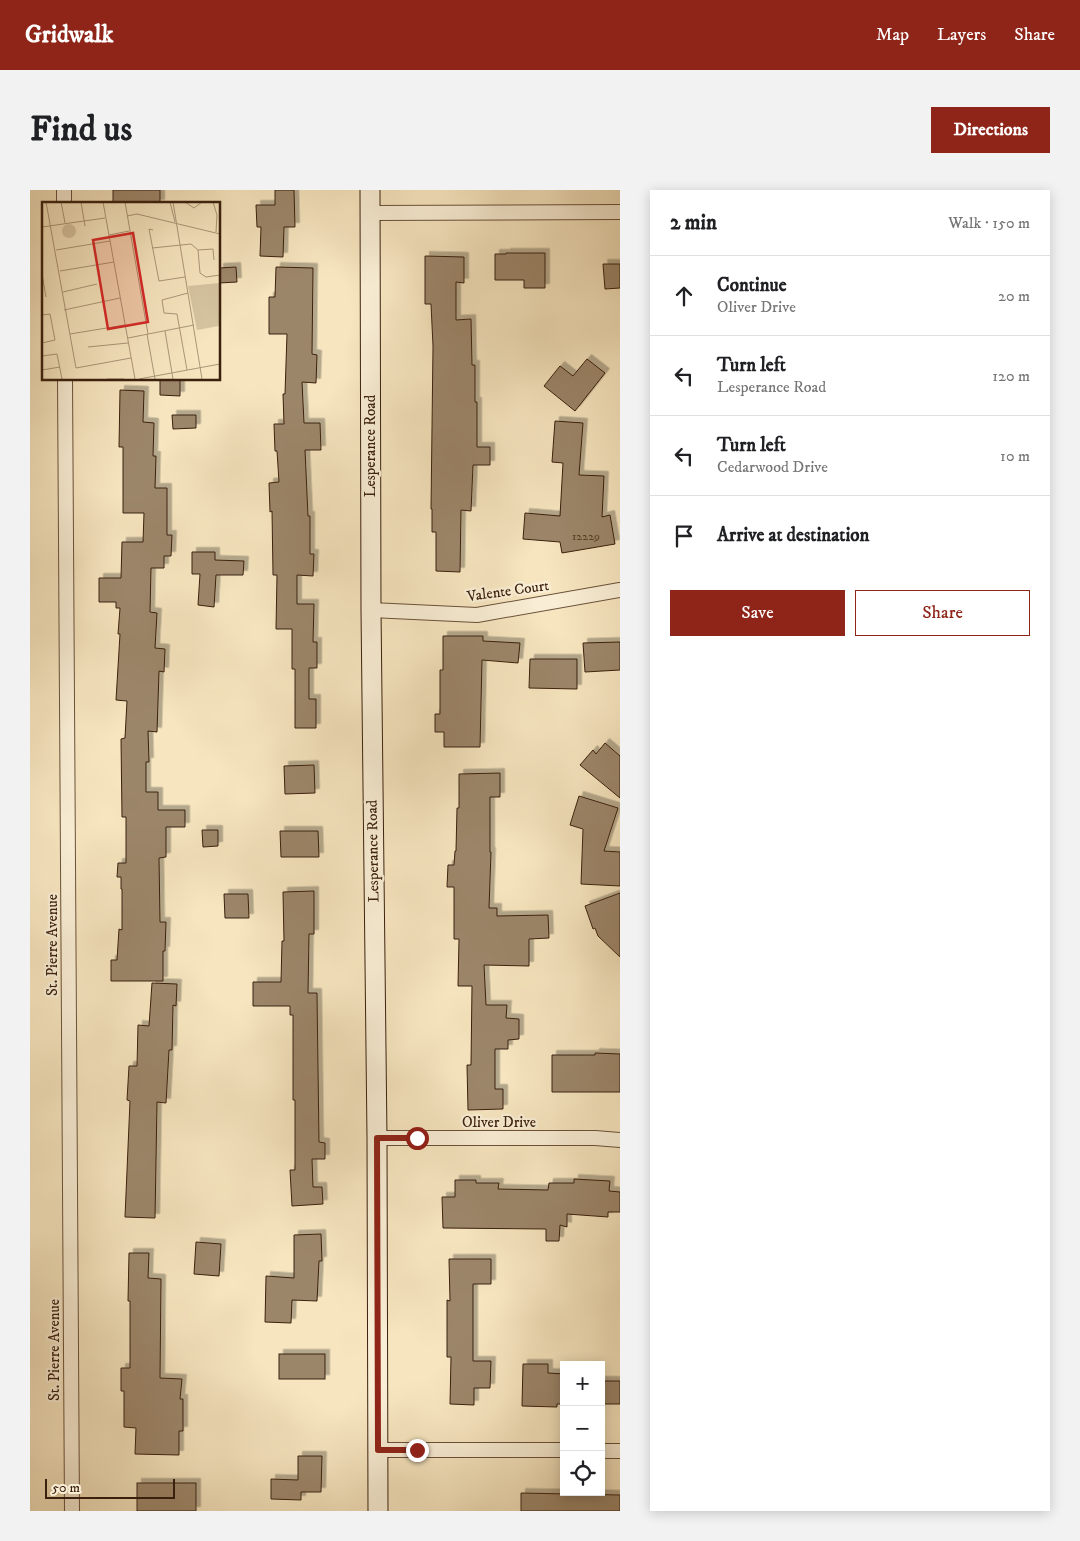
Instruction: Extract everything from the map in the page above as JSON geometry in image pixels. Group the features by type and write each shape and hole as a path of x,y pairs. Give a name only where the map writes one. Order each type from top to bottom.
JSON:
{"main road":[{"name":"Lesperance Road","path":"370,190 371,610 377,1138 378,1511"}],"street":[{"path":"370,213 620,212"},
{"name":"St. Pierre Avenue","path":"65,380 72,1511"},
{"name":"Valente Court","path":"371,610 478,615 620,590"},
{"name":"Oliver Drive","path":"377,1138 595,1138 620,1140"},
{"path":"378,1450 560,1450"},
{"path":"605,1450 620,1451"}],"building":[{"path":"113,190 160,190 160,202 113,202"},
{"path":"275,190 294,190 295,227 284,227 283,257 260,256 261,227 257,227 256,205 275,205"},
{"path":"545,253 545,288 524,288 524,280 495,280 495,254"},
{"path":"425,256 464,257 464,283 456,282 456,320 471,319 472,365 475,365 475,402 477,402 477,447 490,447 490,465 473,465 471,511 461,510 460,572 436,571 436,532 432,532 431,509 433,346 431,304 425,304"},
{"path":"603,264 620,264 620,288 605,289"},
{"path":"236,267 237,282 220,283 220,268"},
{"path":"276,267 313,268 312,354 317,355 316,383 302,382 304,423 320,423 321,450 305,450 308,516 310,516 310,554 314,554 313,576 297,575 297,604 314,604 313,642 317,642 317,668 309,668 309,699 316,699 316,728 295,728 295,669 292,669 292,629 276,629 277,575 273,575 272,511 270,512 269,483 279,482 274,424 284,424 283,394 285,394 287,334 269,334 269,297 275,297"},
{"path":"587,359 605,373 575,411 544,386 560,366 573,376"},
{"path":"160,380 180,380 180,396 160,395"},
{"path":"120,390 144,391 143,422 154,423 153,456 156,456 155,488 167,488 167,535 172,535 171,556 164,556 164,568 151,568 150,612 157,613 155,648 165,649 164,672 159,671 157,732 148,731 149,762 146,762 146,792 158,792 158,810 185,810 185,827 166,827 166,857 159,858 160,922 166,922 165,951 163,951 163,981 111,981 111,960 117,960 119,929 122,930 122,889 121,877 117,877 118,863 126,863 126,817 122,817 121,739 125,738 127,701 116,700 120,608 116,608 116,602 99,602 99,578 121,578 122,542 143,542 144,513 123,513 123,447 119,447"},
{"path":"172,415 196,415 196,428 173,429"},
{"path":"555,421 583,423 579,475 604,476 602,517 610,515 615,544 562,553 560,542 523,539 525,513 560,516 563,463 552,462"},
{"path":"192,552 215,552 215,560 244,561 243,575 216,575 214,607 198,605 200,574 192,574"},
{"path":"443,636 483,636 483,641 520,643 518,663 482,660 480,747 444,747 444,732 435,732 435,714 440,714 440,670 443,670"},
{"path":"620,642 620,670 585,672 583,643"},
{"path":"530,659 577,659 577,689 529,688"},
{"path":"605,743 620,756 620,798 580,765 593,750 596,754"},
{"path":"314,765 315,793 285,794 284,766"},
{"path":"500,773 500,797 490,797 489,908 497,908 497,916 548,915 549,938 529,939 529,966 484,965 486,1005 507,1005 506,1018 519,1019 519,1039 508,1040 508,1049 495,1049 495,1089 503,1089 503,1109 468,1110 467,1065 471,1065 472,986 458,986 459,939 454,939 454,887 447,887 448,865 454,865 456,851 459,774"},
{"path":"579,796 618,808 604,851 620,852 620,886 581,884 583,829 570,825"},
{"path":"202,830 218,830 218,846 203,847"},
{"path":"280,831 318,831 319,857 281,857"},
{"path":"314,891 314,934 309,934 308,993 317,993 319,1142 325,1143 325,1159 312,1159 313,1187 322,1187 323,1204 292,1206 290,1170 295,1170 293,1015 290,1015 290,1006 253,1006 253,982 281,982 282,941 284,941 283,892"},
{"path":"620,893 620,957 598,936 595,928 593,929 585,906"},
{"path":"224,894 248,894 249,918 225,918"},
{"path":"152,983 177,984 176,1006 173,1005 172,1050 169,1050 166,1103 157,1102 155,1218 125,1217 130,1101 127,1100 129,1066 137,1066 138,1025 149,1026"},
{"path":"595,1053 620,1054 620,1092 552,1092 552,1055 595,1055"},
{"path":"574,1179 610,1181 609,1191 620,1192 620,1212 608,1212 608,1217 567,1214 567,1227 560,1225 559,1241 546,1241 546,1229 443,1228 442,1197 455,1197 455,1180 476,1180 476,1183 499,1183 498,1189 548,1190 549,1183 574,1183"},
{"path":"321,1234 322,1261 319,1261 317,1301 292,1300 291,1323 265,1322 266,1276 294,1278 294,1235"},
{"path":"196,1242 221,1244 219,1276 194,1274"},
{"path":"129,1253 149,1253 148,1278 161,1279 160,1378 182,1379 180,1399 183,1399 183,1431 179,1431 179,1455 135,1454 136,1428 124,1427 124,1391 121,1391 121,1368 130,1368"},
{"path":"449,1259 491,1259 491,1284 473,1284 473,1361 491,1361 490,1388 474,1388 474,1405 450,1404 451,1357 447,1357 447,1300 450,1301"},
{"path":"279,1354 325,1354 325,1379 279,1379"},
{"path":"523,1364 548,1364 548,1373 560,1374 560,1404 557,1404 557,1407 522,1406"},
{"path":"605,1381 620,1381 620,1404 605,1404"},
{"path":"298,1456 322,1456 321,1492 301,1492 301,1500 271,1499 271,1479 298,1480"},
{"path":"137,1483 196,1483 196,1511 137,1511"},
{"path":"521,1493 560,1494 560,1496 620,1495 620,1511 521,1511"}],"route":[{"path":"417,1138 377,1138 378,1450 417,1450"}]}
